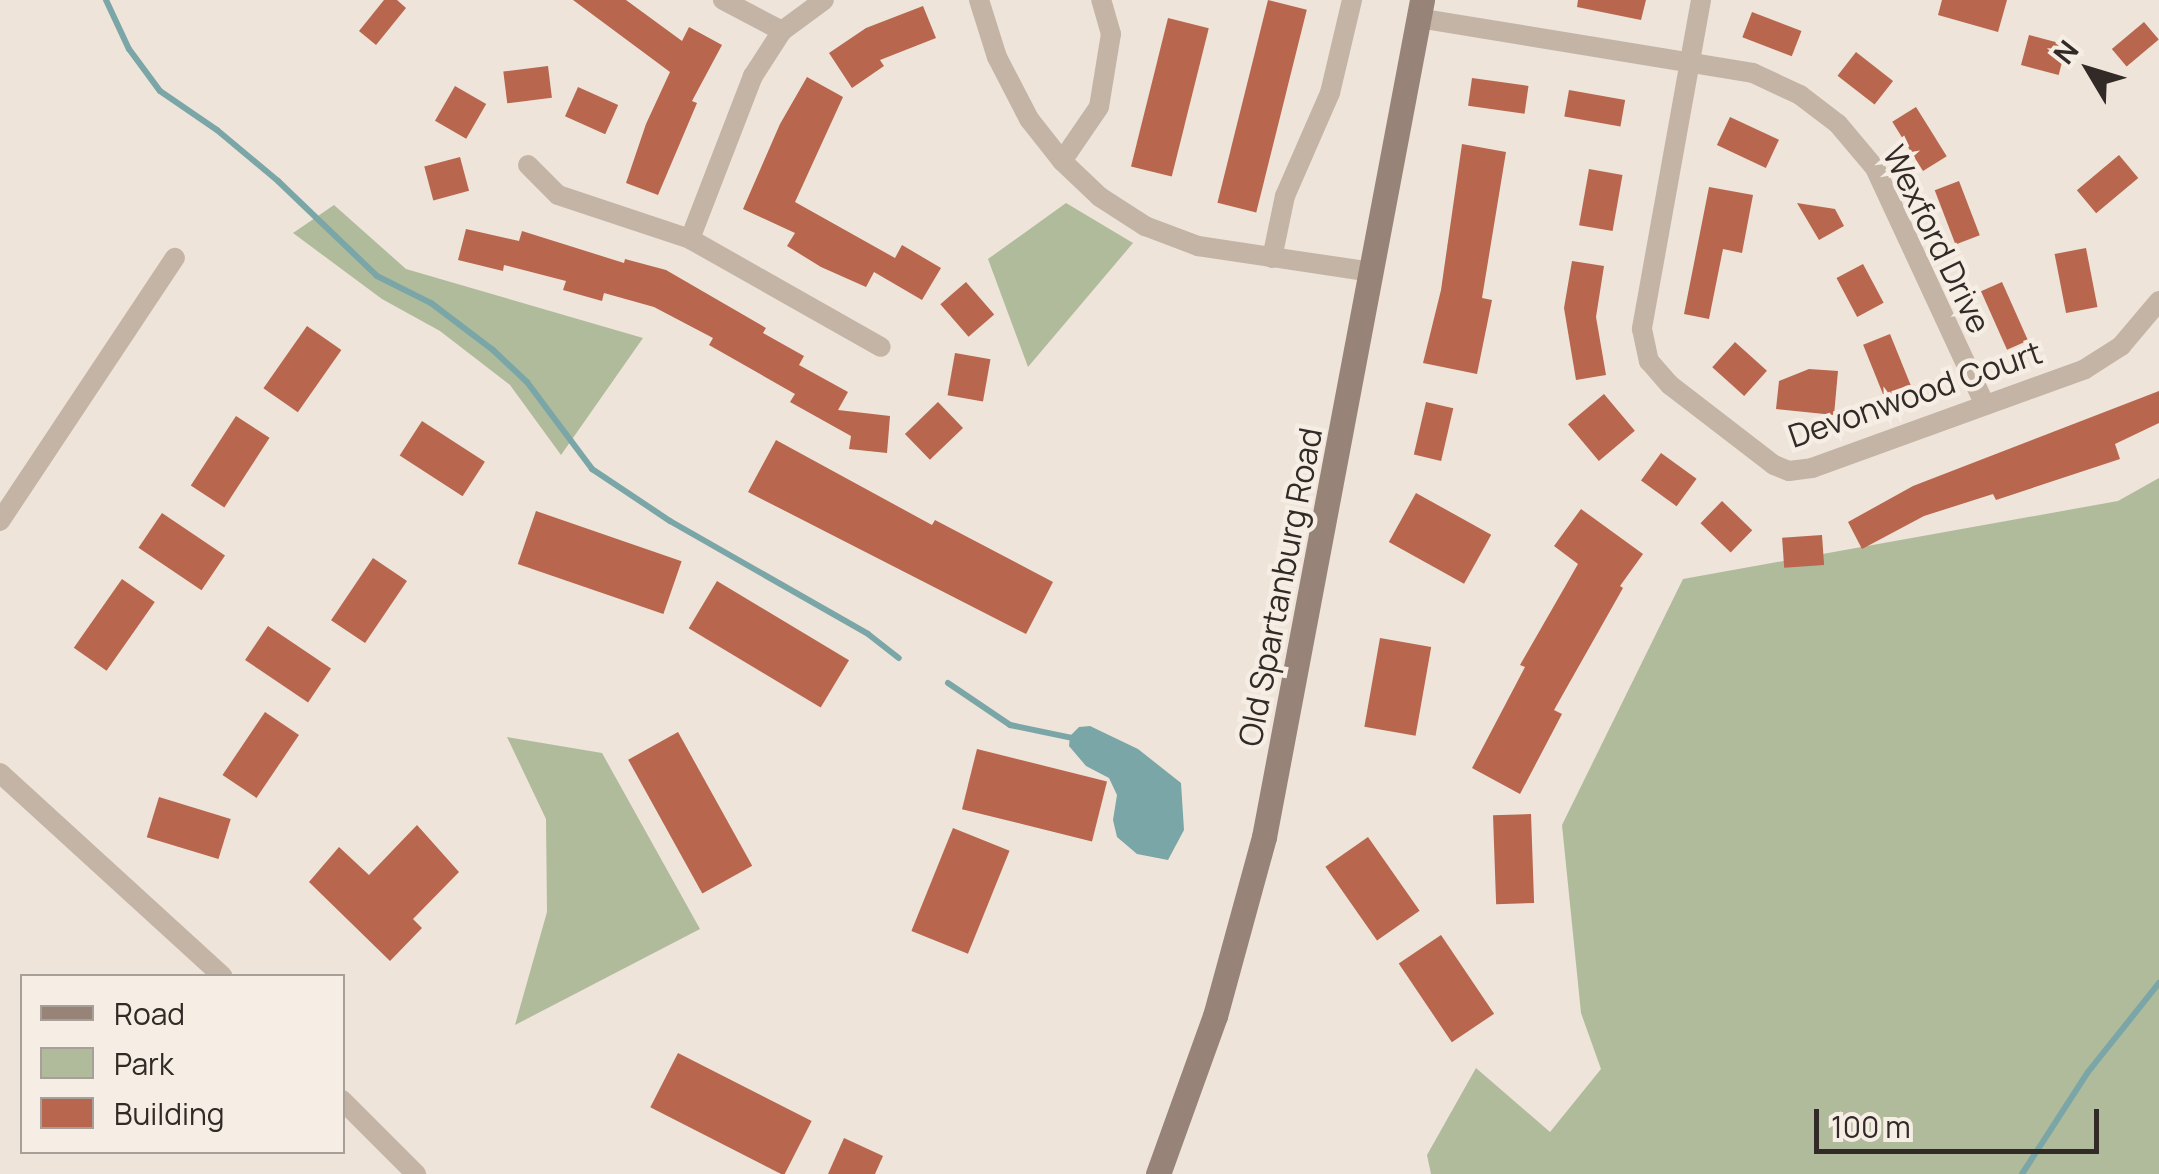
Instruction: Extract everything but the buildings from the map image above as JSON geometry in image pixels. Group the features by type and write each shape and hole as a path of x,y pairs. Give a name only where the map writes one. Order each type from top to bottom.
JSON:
{"main road":[{"name":"Old Spartanburg Road","path":"1158,1174 1215,1016 1264,837 1420,9"}],"street":[{"path":"723,0 782,31"},
{"path":"690,238 748,87 782,31 824,0"},
{"path":"979,0 1012,90 1062,162 1100,198 1145,226 1198,246 1372,272"},
{"path":"1062,162 1099,107 1111,34 1101,0"},
{"path":"1272,258 1285,196 1330,93 1352,0"},
{"name":"Devonwood Court","path":"1701,0 1642,320 1645,349 1660,375 1774,465 1789,471 1812,468 2102,360 2136,332 2159,301"},
{"name":"Wexford Drive","path":"1420,9 1776,82 1820,108 1854,141 1890,195 1984,403"},
{"path":"528,165 558,196 690,238 881,346"},
{"path":"0,522 175,258"},
{"path":"0,773 220,974"},
{"path":"345,1103 416,1174"}],"green space":[{"path":"1066,203 1133,243 1028,367 988,259"},
{"path":"334,205 406,269 643,338 561,455 510,385 440,331 382,299 293,233"},
{"path":"2159,478 2159,1174 1431,1174 1427,1155 1476,1068 1550,1132 1601,1069 1581,1013 1562,825 1683,579 2118,501"},
{"path":"507,737 602,753 700,929 515,1025 547,912 546,819"}],"water":[{"path":"1090,726 1138,749 1181,783 1184,830 1168,860 1137,854 1117,837 1113,820 1117,795 1109,778 1086,766 1069,746 1070,736 1079,727"}],"waterway":[{"path":"106,0 129,49 160,91 217,130 278,181 377,276 431,303 493,350 527,382 592,469 670,521 868,634 899,658"},
{"path":"948,683 1010,725 1077,739"},
{"path":"2022,1174 2088,1072 2159,983"}]}
